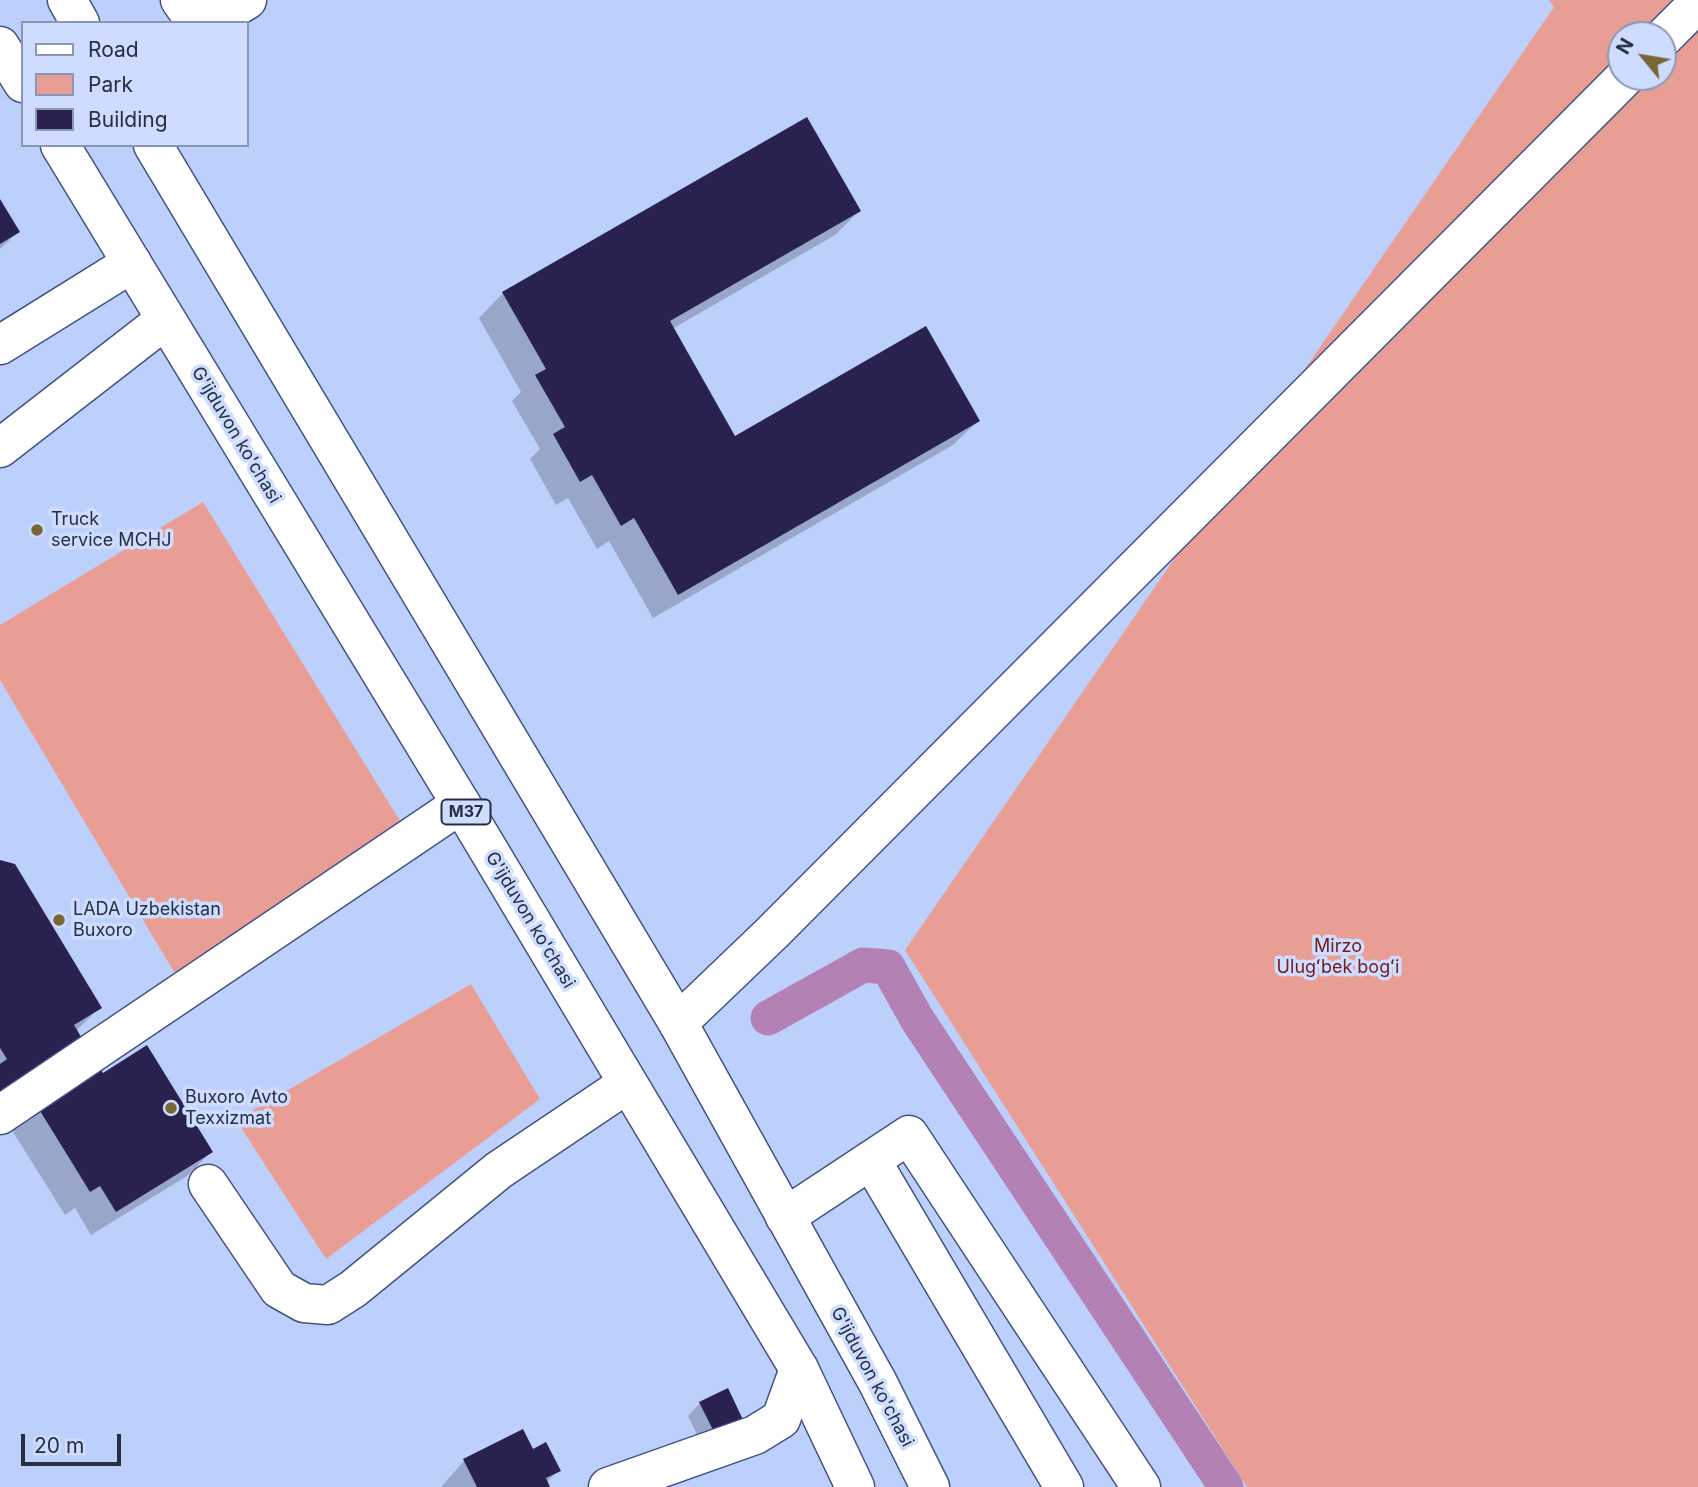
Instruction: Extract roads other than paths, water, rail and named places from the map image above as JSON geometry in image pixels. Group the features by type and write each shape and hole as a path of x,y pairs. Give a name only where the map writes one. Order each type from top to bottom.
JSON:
{"main road":[{"path":"66,0 79,21"},
{"path":"180,0 191,17 220,16 247,0"},
{"path":"1677,24 1698,3"},
{"path":"0,46 21,80"},
{"path":"678,1023 772,933 1611,91"},
{"name":"G'ijduvon ko'chasi","path":"61,147 461,804 799,1369 856,1487"},
{"name":"G'ijduvon ko'chasi","path":"154,147 678,1023 877,1383 930,1487"},
{"path":"0,345 132,263"},
{"path":"0,447 165,320"},
{"path":"0,1115 461,804"},
{"path":"208,1184 279,1289 304,1304 328,1306 353,1289 530,1146 627,1084"},
{"path":"785,1217 909,1135 1141,1487"},
{"path":"871,1160 1064,1487"},
{"path":"608,1487 755,1435 781,1419 799,1369"},
{"path":"781,1419 830,1435"}],"waterway":[{"path":"768,1018 863,965 888,967 917,1019 1226,1487"}],"place":[{"name":"Truck service MCHJ","path":"37,530"},
{"name":"LADA Uzbekistan Buxoro","path":"59,920"},
{"name":"Buxoro Avto Texxizmat","path":"171,1108"}],"park label":[{"name":"Mirzo Ulugʻbek bogʻi","path":"1338,957"}]}
